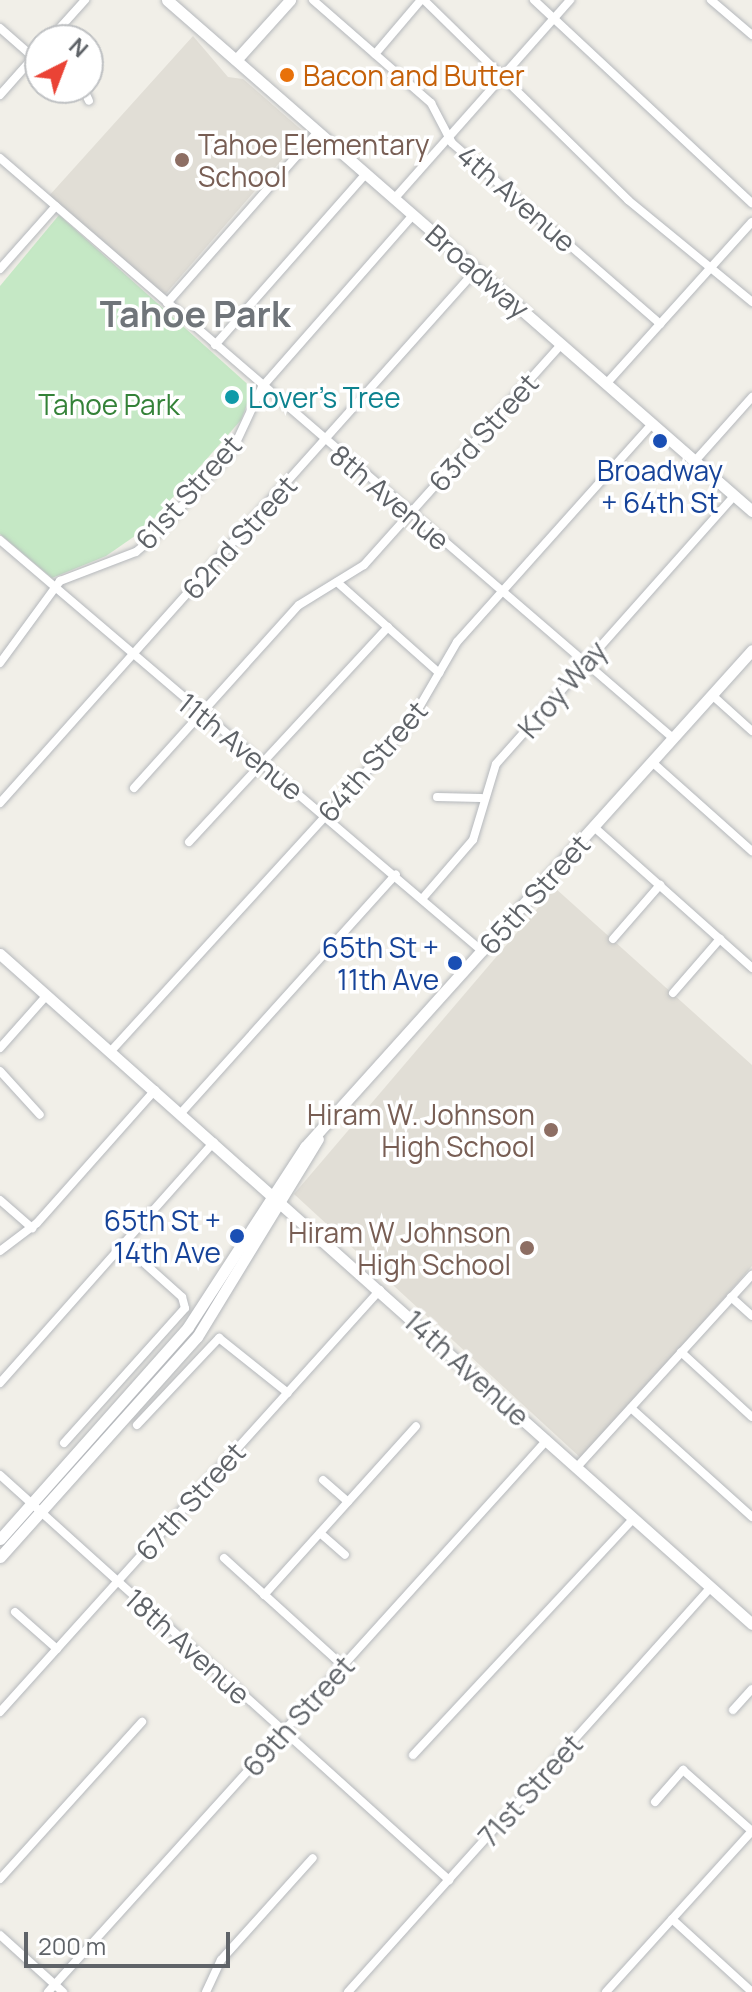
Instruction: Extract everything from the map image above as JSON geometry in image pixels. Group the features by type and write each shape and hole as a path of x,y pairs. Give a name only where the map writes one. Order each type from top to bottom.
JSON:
{"main road":[{"name":"Broadway","path":"167,0 752,511"},
{"path":"236,60 290,0"},
{"name":"65th Street","path":"36,1508 197,1337 279,1198 318,1139 752,650"},
{"name":"14th Avenue","path":"0,954 279,1198 752,1624"},
{"path":"0,1539 36,1508"},
{"path":"0,1557 36,1508"}],"street":[{"path":"63,24 85,0"},
{"name":"4th Avenue","path":"313,0 431,103 449,135 660,324"},
{"path":"375,54 423,0 480,50 500,80 710,269 752,302"},
{"path":"534,0 752,203"},
{"path":"394,199 570,0"},
{"path":"711,0 752,35"},
{"path":"0,28 24,45"},
{"path":"0,95 24,68"},
{"path":"167,303 318,132"},
{"name":"8th Avenue","path":"0,158 324,442 503,590 673,738"},
{"path":"215,345 366,174"},
{"path":"0,269 56,206"},
{"name":"61st Street","path":"0,663 4,647 54,587 80,568 149,542 233,449 262,387 413,215"},
{"path":"606,384 752,222"},
{"name":"62nd Street","path":"0,803 476,270"},
{"name":"63rd Street","path":"134,788 299,605 337,582 410,513 561,345"},
{"path":"695,461 752,397"},
{"name":"64th Street","path":"111,1051 416,714 439,673 503,590 652,424"},
{"name":"Kroy Way","path":"422,899 473,840 481,798 496,764 734,496"},
{"name":"11th Avenue","path":"0,540 132,656 327,815 483,952"},
{"path":"337,582 439,673"},
{"path":"189,842 264,766 388,627"},
{"path":"712,695 752,731"},
{"path":"652,762 752,851"},
{"path":"437,797 481,798"},
{"path":"594,827 752,968"},
{"path":"181,1113 396,874"},
{"path":"613,939 660,885"},
{"path":"673,993 720,939"},
{"path":"0,1048 47,995"},
{"path":"0,1071 40,1115"},
{"path":"0,1251 32,1228 155,1090"},
{"path":"0,1383 214,1142"},
{"path":"0,1200 32,1228"},
{"path":"64,1443 185,1308 182,1297 124,1245"},
{"path":"577,1467 752,1275"},
{"name":"67th Street","path":"0,1712 380,1290"},
{"path":"731,1297 752,1316"},
{"path":"137,1425 219,1338 288,1393"},
{"path":"681,1352 752,1417"},
{"path":"631,1408 752,1517"},
{"path":"264,1595 416,1426"},
{"name":"69th Street","path":"48,1992 547,1440"},
{"name":"18th Avenue","path":"0,1475 449,1880"},
{"path":"323,1480 348,1502"},
{"path":"413,1755 634,1518"},
{"path":"320,1533 345,1555"},
{"path":"224,1558 343,1666"},
{"name":"71st Street","path":"348,1992 711,1587"},
{"path":"15,1612 57,1649"},
{"path":"733,1710 752,1689"},
{"path":"0,1879 142,1722"},
{"path":"606,1992 752,1831 683,1770 655,1802"},
{"path":"206,1992 221,1960 313,1858"},
{"path":"672,1919 752,1992"},
{"path":"0,1935 63,1992"}],"shaded area":[{"name":"Tahoe Elementary School","path":"193,36 228,77 243,79 305,133 163,297 48,197"},
{"name":"Hiram W. Johnson High School","path":"555,888 752,1065 752,1266 583,1460 294,1194"}],"green space":[{"name":"Tahoe Park","path":"59,215 253,389 241,420 145,529 106,556 52,578 0,534 0,286"}],"place":[{"name":"Bacon and Butter","path":"287,75"},
{"name":"Tahoe Elementary School","path":"182,160"},
{"name":"Lover's Tree","path":"232,397"},
{"name":"Broadway + 64th St","path":"660,441"},
{"name":"65th St + 11th Ave","path":"455,963"},
{"name":"Hiram W. Johnson High School","path":"551,1130"},
{"name":"65th St + 14th Ave","path":"237,1236"},
{"name":"Hiram W Johnson High School","path":"527,1248"}],"district":[{"name":"Tahoe Park","path":"195,314"}]}
